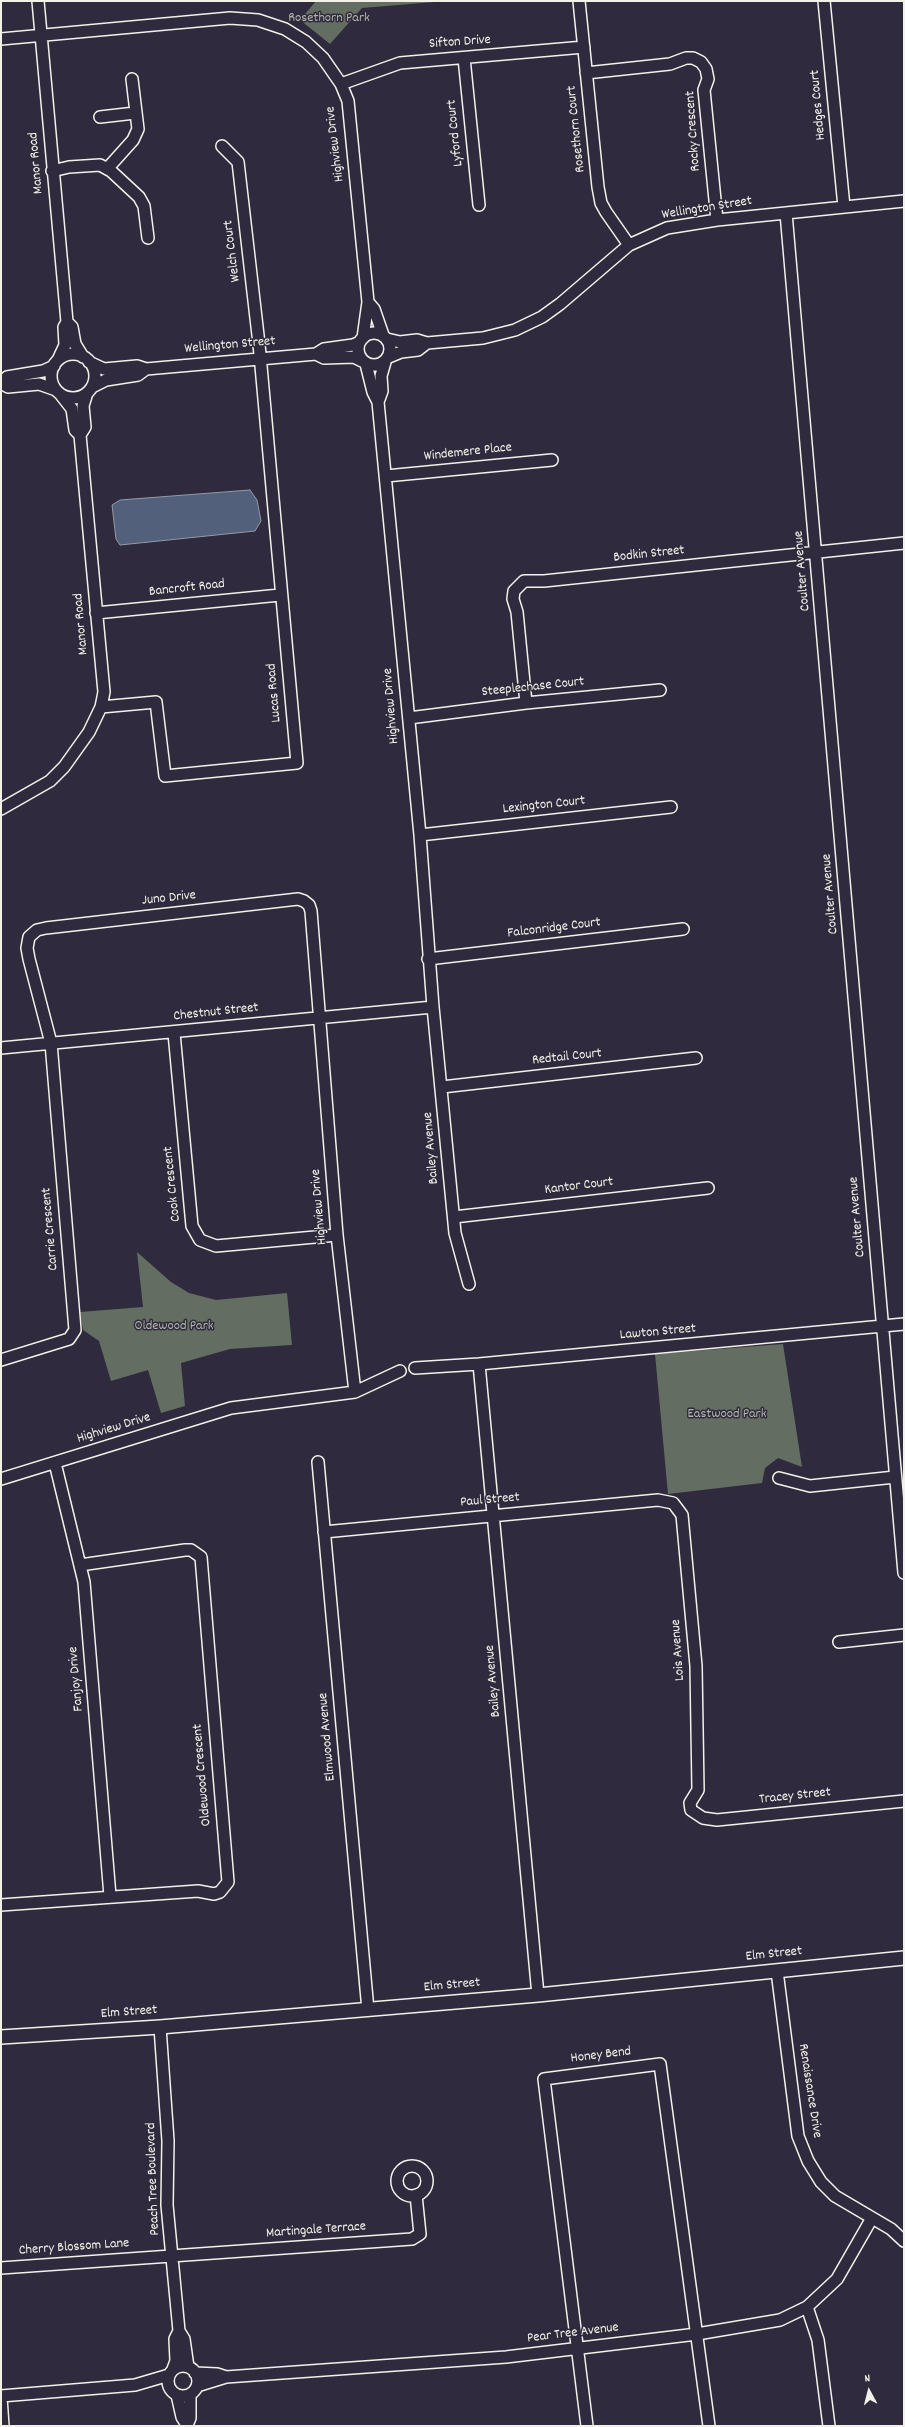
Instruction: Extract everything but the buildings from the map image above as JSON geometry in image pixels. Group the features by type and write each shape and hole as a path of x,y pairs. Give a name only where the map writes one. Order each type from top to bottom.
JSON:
{"main road":[{"name":"Elm Street","path":"1,2037 160,2027 368,2010 538,1995 904,1958"}],"street":[{"name":"Manor Road","path":"38,1 52,171 67,322 64,327 65,345 56,363"},
{"name":"Rosethorn Court","path":"579,1 601,203 629,245"},
{"name":"Hedges Court","path":"824,1 844,207"},
{"name":"Highview Drive","path":"1,39 230,18 258,20 285,29 306,42 323,58 341,84 348,102 368,302 361,340"},
{"name":"Sifton Drive","path":"341,84 400,63 584,47"},
{"name":"Lyford Court","path":"464,58 479,205"},
{"name":"Rocky Crescent","path":"586,73 670,64 686,58 693,58 701,62 706,69 708,78 704,90 717,220"},
{"path":"107,169 133,140 138,129 132,79"},
{"path":"100,116 135,113"},
{"name":"Welch Court","path":"222,146 238,162 260,359"},
{"path":"52,171 69,167 100,165 107,169 139,197 144,206 148,238"},
{"name":"Wellington Street","path":"385,337 400,342 417,340 427,343 483,338 529,324 560,304 629,245 667,228 717,220 904,201"},
{"name":"Coulter Avenue","path":"786,213 817,552 904,1573"},
{"name":"Highview Drive","path":"368,302 374,310 385,337"},
{"name":"Manor Road","path":"67,322 72,327 75,344 86,360"},
{"path":"372,333 385,337 390,348 387,359 376,366 364,362 358,352 361,340 372,333"},
{"name":"Wellington Street","path":"86,360 104,369 137,366 146,369 316,354 324,349 353,345 361,340"},
{"name":"Wellington Street","path":"387,359 401,352 418,350 427,343"},
{"name":"Wellington Street","path":"316,354 324,358 354,357 364,362"},
{"path":"70,355 86,360 94,374 89,390 75,398 39,384 8,387 1,383 7,377 43,371 70,355"},
{"name":"Lucas Road","path":"101,707 156,702 165,776 296,763 260,359"},
{"name":"Highview Drive","path":"378,402 382,391 381,376 387,359"},
{"name":"Highview Drive","path":"364,362 373,392 378,402 386,476 420,835 428,959 433,1007"},
{"path":"56,363 51,378 59,393 72,409 75,430 80,435"},
{"name":"Wellington Street","path":"89,390 106,380 138,375 146,369"},
{"name":"Manor Road","path":"1,809 38,790 55,777 89,732 101,707 104,692 80,435 85,428 83,406 89,390"},
{"name":"Windemere Place","path":"386,476 552,460"},
{"name":"Bodkin Street","path":"526,703 517,612 513,599 514,591 524,581 544,581 904,543"},
{"name":"Bancroft Road","path":"96,613 280,595"},
{"name":"Steeplechase Court","path":"409,718 526,703 660,690"},
{"name":"Lexington Court","path":"420,835 671,807"},
{"name":"Juno Drive","path":"52,1043 27,948 29,937 37,930 298,899 307,903 310,908 319,1018"},
{"name":"Falconridge Court","path":"428,959 683,929"},
{"name":"Chestnut Street","path":"1,1048 433,1007"},
{"name":"Bailey Avenue","path":"433,1007 442,1087 455,1233 469,1284"},
{"name":"Highview Drive","path":"319,1018 337,1235 355,1392"},
{"name":"Cook Crescent","path":"174,1032 192,1226 200,1240 216,1246 337,1235"},
{"name":"Carrie Crescent","path":"1,1360 69,1339 75,1330 52,1043"},
{"name":"Redtail Court","path":"442,1087 696,1058"},
{"name":"Kantor Court","path":"454,1217 708,1188"},
{"name":"Lawton Street","path":"414,1368 479,1364 904,1324"},
{"name":"Bailey Avenue","path":"479,1364 538,1995"},
{"name":"Highview Drive","path":"1,1479 231,1408 355,1392 400,1371"},
{"name":"Elmwood Avenue","path":"318,1462 368,2010"},
{"name":"Fanjoy Drive","path":"55,1463 80,1565 86,1598 110,1896"},
{"path":"779,1478 810,1486 895,1478"},
{"name":"Paul Street","path":"324,1532 658,1500"},
{"name":"Lois Avenue","path":"658,1500 673,1503 682,1515 696,1666 698,1790 690,1803 691,1810"},
{"name":"Oldewood Crescent","path":"1,1905 110,1896 198,1891 214,1894 220,1892 228,1882 202,1580 203,1563 197,1553 185,1550 80,1565"},
{"path":"839,1642 904,1635"},
{"name":"Tracey Street","path":"691,1810 703,1818 717,1820 904,1801"},
{"name":"Renaissance Drive","path":"777,1971 798,2136 808,2161 821,2182 835,2196 872,2218 904,2241"},
{"name":"Peach Tree Boulevard","path":"160,2027 168,2141 167,2206 179,2331 184,2339 192,2370"},
{"name":"Honey Bend","path":"577,2348 544,2079 660,2064 697,2334"},
{"name":"Martingale Terrace","path":"172,2256 412,2240 420,2234 416,2195"},
{"name":"Pear Tree Avenue","path":"197,2386 226,2377 506,2357 697,2334 780,2320 807,2307 837,2279 872,2218"},
{"name":"Cherry Blossom Lane","path":"1,2268 172,2256"},
{"path":"807,2307 818,2340 829,2426"},
{"name":"Peach Tree Boulevard","path":"171,2372 176,2361 175,2339 179,2331"},
{"path":"697,2334 709,2426"},
{"path":"577,2348 587,2426"},
{"path":"135,2385 183,2366 192,2370 198,2381 197,2386 190,2395 190,2418 188,2425"},
{"name":"Pear Tree Avenue","path":"192,2370 226,2377"},
{"path":"171,2372 173,2392 182,2417 188,2425"},
{"path":"3,2426 1,2396 135,2385 190,2395"}],"green space":[{"name":"Rosethorn Park","path":"316,1 447,1 362,8 330,44 300,20"},
{"name":"Oldewood Park","path":"137,1252 171,1282 189,1293 216,1300 287,1293 292,1345 230,1349 181,1363 185,1406 161,1413 148,1370 111,1381 99,1341 83,1330 80,1312 143,1307"},
{"name":"Eastwood Park","path":"783,1344 802,1467 778,1458 765,1468 762,1483 668,1494 655,1354"}],"water":[{"path":"250,490 257,500 261,521 255,531 120,545 116,539 112,505 120,500"}]}
